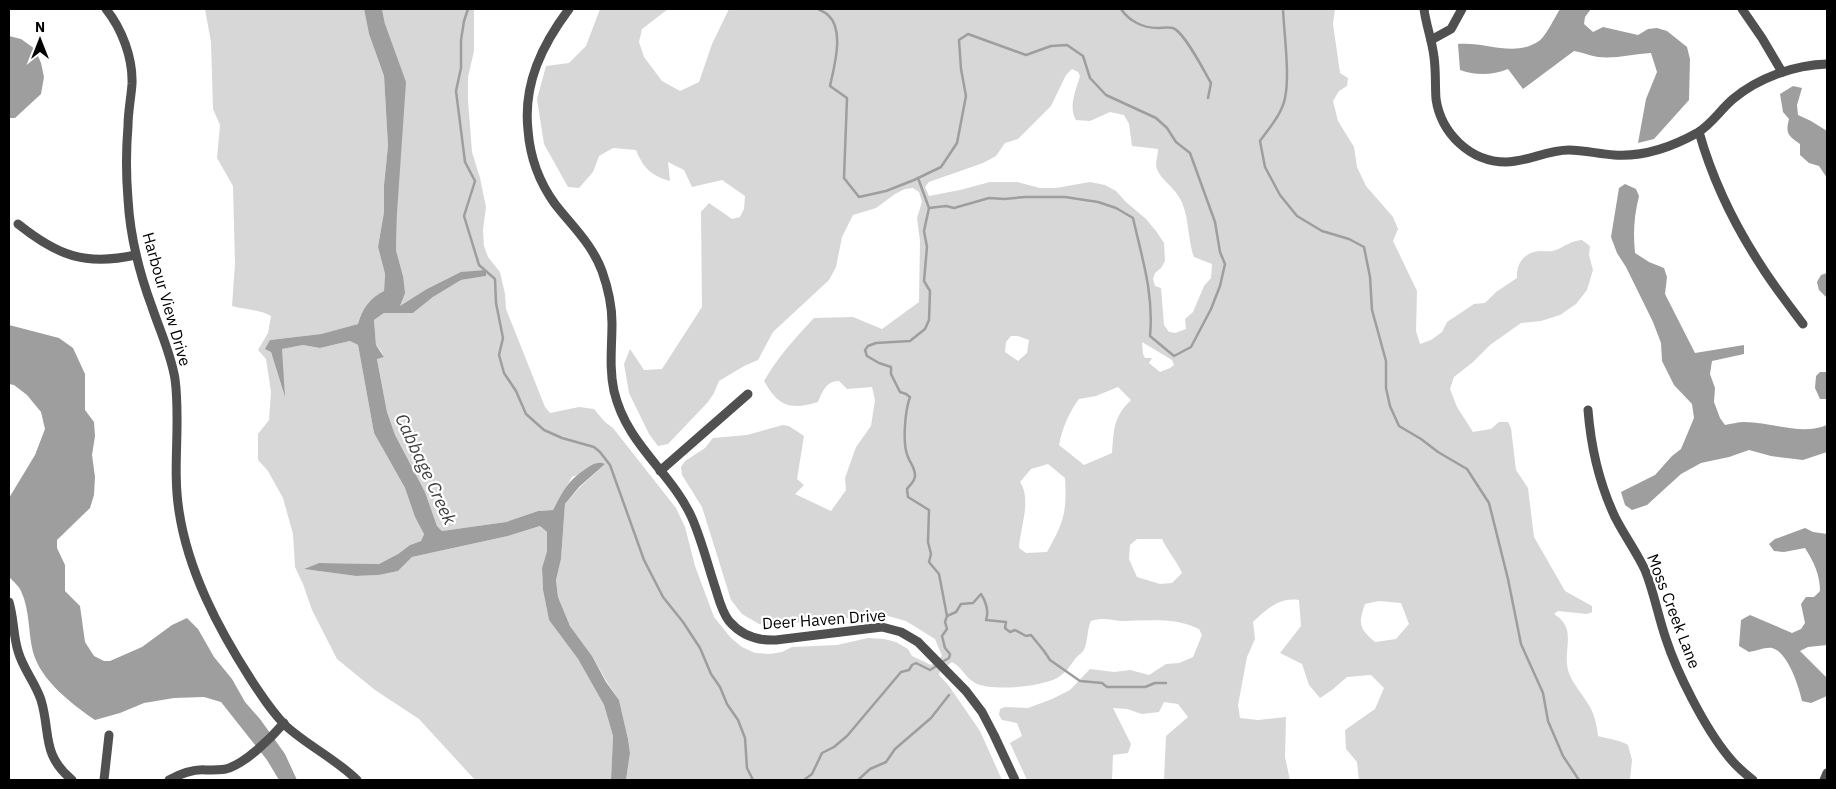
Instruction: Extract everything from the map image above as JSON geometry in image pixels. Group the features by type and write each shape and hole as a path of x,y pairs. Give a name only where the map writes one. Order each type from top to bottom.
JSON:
{"street":[{"name":"Harbour View Drive","path":"106,9 122,37 131,65 132,82 126,159 128,199 136,255 143,282 170,356 175,379 178,511 192,565 227,641 263,698 284,723 357,780"},
{"name":"Deer Haven Drive","path":"569,9 545,44 532,78 527,111 529,145 536,168 546,190 588,244 602,272 610,303 611,364 614,390 626,424 637,442 677,492 689,512 721,607 737,629 755,638 769,640 882,627 910,636 946,669 982,712 1015,780"},
{"path":"1424,9 1434,57 1436,99 1443,120 1458,142 1470,152 1492,161 1506,162 1564,150 1612,155 1633,155 1662,149 1699,132 1741,93 1782,72 1800,67 1827,64"},
{"path":"1431,40 1451,29 1462,9"},
{"path":"1742,9 1782,72"},
{"path":"1699,132 1714,176 1742,234 1761,266 1803,324"},
{"path":"18,224 49,246 75,257 101,260 136,255"},
{"path":"660,471 748,394"},
{"name":"Moss Creek Lane","path":"1588,410 1593,452 1606,496 1644,569 1653,593 1665,637 1678,669 1718,742 1728,756 1752,780"},
{"path":"9,602 18,653 35,685 44,709 49,747 60,769 72,780"},
{"path":"169,780 196,770 231,767 242,761 284,723"},
{"path":"104,780 109,735"},
{"path":"1824,780 1827,773"}],"shaded area":[{"path":"205,9 364,9 369,34 384,76 388,146 384,185 384,212 378,247 385,274 384,291 367,305 358,324 321,334 270,340 271,352 284,394 281,349 303,345 320,348 350,341 358,345 374,433 405,488 415,517 424,533 421,541 410,545 379,564 319,563 305,569 356,576 379,575 398,571 412,557 508,536 540,526 547,532 547,551 542,568 543,590 549,620 578,659 604,705 613,736 611,780 475,780 419,719 375,690 337,659 312,610 295,567 293,534 283,498 268,471 258,460 258,434 269,420 271,392 266,359 258,350 268,333 271,316 262,312 232,306 235,264 233,186 217,158 220,125 213,109 211,42"},
{"path":"364,9 382,9 385,24 406,82 396,250 403,276 405,293 400,306 427,289 461,272 486,270 486,276 461,280 433,297 413,313 384,313 374,320 376,345 384,357 377,359 387,412 395,435 425,492 437,526 442,531 506,522 538,511 553,510 567,486 575,477 593,464 605,464 579,487 565,504 561,559 556,580 558,597 570,626 592,656 606,682 619,700 630,753 626,780 611,780 613,736 604,705 578,659 549,620 543,590 542,568 547,551 547,532 540,526 508,536 412,557 398,571 379,575 356,576 304,569 319,563 379,564 410,545 421,541 424,534 415,517 405,488 374,433 358,345 350,341 320,348 303,345 282,349 285,397 271,352 265,349 270,340 321,334 358,324 367,304 384,291 385,274 378,247 384,212 384,185 388,146 384,76 369,34"},
{"path":"382,9 474,9 474,51 468,77 468,100 472,152 486,207 483,230 484,246 488,257 500,272 506,309 545,407 550,413 579,407 594,409 613,428 676,508 685,527 695,566 714,617 731,638 742,647 755,653 770,654 782,652 792,647 837,645 868,638 884,639 896,642 908,649 912,656 931,665 942,656 935,639 906,621 888,616 792,623 773,627 759,624 742,614 731,600 702,507 682,475 681,467 685,461 705,448 713,438 747,435 783,425 789,426 804,436 797,479 804,485 795,494 831,511 846,490 845,478 856,447 871,426 875,400 872,387 847,389 839,381 835,381 825,387 818,402 793,406 780,401 769,390 764,381 787,348 814,318 853,317 882,329 919,302 920,241 917,218 922,202 919,192 913,188 905,189 876,208 853,215 842,237 836,267 829,280 773,332 758,360 719,381 708,402 668,444 658,446 649,434 629,393 624,364 630,349 644,370 662,369 702,307 701,212 709,203 732,219 740,217 744,209 745,196 722,180 692,187 684,170 668,162 670,181 664,179 653,174 645,166 636,150 613,148 599,156 593,172 579,188 568,187 544,144 537,99 546,66 569,63 586,46 600,9 668,9 642,29 639,42 644,57 662,81 680,91 699,82 712,44 729,9 1335,9 1333,24 1340,73 1348,78 1347,86 1339,91 1333,101 1338,121 1354,147 1357,167 1366,186 1393,217 1398,229 1393,241 1417,291 1416,331 1420,344 1431,340 1442,332 1447,322 1474,304 1485,303 1496,292 1517,278 1518,268 1525,256 1534,252 1554,251 1582,240 1590,246 1589,255 1593,270 1587,290 1576,304 1560,315 1541,321 1521,323 1490,345 1454,377 1450,389 1457,407 1473,432 1491,429 1499,422 1508,422 1511,428 1516,470 1528,488 1534,537 1565,591 1592,606 1592,612 1587,614 1558,611 1554,614 1566,626 1568,633 1567,665 1569,673 1594,715 1598,736 1628,745 1632,760 1630,780 1359,780 1357,762 1346,749 1345,730 1375,709 1384,688 1371,675 1347,677 1320,698 1309,685 1302,664 1280,653 1301,626 1299,600 1285,600 1274,605 1253,622 1255,639 1247,657 1238,705 1240,718 1258,720 1286,717 1285,757 1290,780 1164,780 1166,736 1188,717 1178,704 1164,702 1159,712 1142,714 1127,709 1113,708 1131,744 1128,753 1113,755 1112,780 1027,780 1010,743 1022,736 1017,723 1002,720 999,715 1000,709 1005,707 1028,708 1052,699 1070,690 1090,669 1114,672 1130,670 1149,675 1166,664 1179,663 1193,657 1202,635 1199,629 1171,621 1103,619 1091,621 1086,644 1067,670 1057,678 1040,684 1006,688 977,684 952,662 940,671 939,675 949,686 980,731 1002,780 626,780 630,753 619,700 592,656 570,626 558,597 556,580 561,559 565,504 605,464 572,477 553,510 538,511 506,522 442,531 437,526 425,492 395,436 387,412 377,358 384,357 376,345 374,320 384,313 413,313 433,297 461,280 486,276 485,270 413,299 400,307 403,276 396,250 397,213 385,24","holes":["1072,69 1078,72 1080,76 1073,104 1076,120 1090,121 1110,112 1124,115 1129,124 1132,146 1158,149 1157,170 1183,204 1194,257 1212,264 1211,278 1204,286 1193,312 1185,319 1186,329 1175,333 1169,332 1164,325 1161,288 1155,286 1153,279 1155,273 1165,261 1164,243 1146,219 1116,191 1105,185 1090,182 1056,188 1040,188 1017,182 990,182 929,196 925,187 929,182 983,163 996,156 1005,143 1018,139 1051,106 1066,75","1011,336 1018,336 1029,340 1027,353 1018,361 1005,352 1006,342","1142,342 1172,360 1174,365 1160,372 1149,363 1152,358 1145,358","1118,387 1131,400 1118,418 1114,431 1112,453 1084,465 1059,445 1066,421 1079,399 1096,396","1048,464 1065,478 1065,508 1061,524 1047,552 1026,553 1019,548 1025,506 1025,497 1020,482 1031,469","1137,539 1162,539 1182,573 1172,583 1160,584 1137,577 1129,559 1130,545","1379,601 1401,603 1409,624 1396,639 1375,642 1361,625 1365,604"]},
{"path":"1560,9 1591,9 1585,17 1584,24 1593,32 1603,27 1638,35 1648,29 1657,28 1667,31 1687,47 1690,59 1689,100 1654,139 1638,143 1646,99 1657,72 1651,53 1604,57 1574,51 1523,89 1508,69 1484,74 1460,70 1458,44 1510,49 1529,46 1542,39"},
{"path":"9,36 21,39 35,49 44,77 41,94 15,118 9,118"},
{"path":"1793,86 1802,88 1797,105 1798,115 1827,131 1827,178 1819,166 1809,163 1800,155 1800,144 1789,134 1787,128 1789,119 1783,112 1780,94"},
{"path":"1625,184 1636,189 1639,196 1634,225 1635,253 1649,262 1664,268 1667,277 1665,294 1695,353 1744,345 1744,354 1712,361 1710,374 1715,388 1714,402 1725,425 1744,422 1807,429 1827,425 1827,452 1803,460 1771,456 1749,450 1729,457 1701,463 1681,474 1647,505 1632,510 1625,505 1621,492 1655,475 1681,449 1694,418 1692,404 1674,385 1662,361 1661,343 1653,322 1626,267 1617,253 1611,237 1619,188"},
{"path":"1827,273 1826,297 1819,290 1817,282 1821,275"},
{"path":"9,325 59,338 73,348 85,374 85,410 94,422 95,436 92,455 95,477 94,495 90,508 57,540 57,548 65,565 65,591 80,606 85,642 94,656 104,661 110,661 142,647 172,625 187,618 198,629 214,657 232,679 245,702 260,719 285,754 297,780 279,780 267,760 221,702 204,697 174,698 144,703 120,713 95,720 58,691 43,673 33,652 24,598 19,587 9,577 9,498 35,455 45,429 41,412 27,395 14,385 9,384"},
{"path":"1820,372 1827,372 1827,399 1820,399 1815,388 1816,376"},
{"path":"1805,528 1813,532 1827,534 1827,645 1808,647 1800,651 1827,678 1827,696 1811,703 1802,701 1792,671 1778,651 1770,648 1749,652 1739,646 1741,620 1750,615 1792,633 1801,629 1805,623 1801,604 1806,597 1814,597 1820,591 1818,574 1814,564 1805,548 1784,552 1774,551 1769,544 1775,539"}],"waterway":[{"path":"468,9 461,40 461,68 456,91 465,162 475,181 464,216 479,265 495,279 496,303 503,338 499,355 504,373 516,391 526,414 544,430 562,438 594,447 610,465 644,560 663,597 683,622 700,648 711,674 738,720 745,738 747,768 753,780"},
{"path":"818,9 828,15 836,30 836,59 830,86 847,98 844,178 859,197 886,191 941,167 957,143 966,96 961,69 959,40 968,34 1026,55 1051,46 1067,45 1083,56 1090,78 1106,95 1156,118 1167,128 1176,142 1190,153 1215,222 1220,252 1225,264 1220,286 1211,309 1191,347 1174,356 1150,336 1149,291 1133,218 1116,208 1098,202 1065,197 989,198 954,208 946,206 929,208 924,231 927,247 924,281 930,291 929,320 925,329 910,341 876,343 868,346 865,350 867,356 891,367 891,374 900,392 910,397 906,419 905,444 915,476 907,489 908,497 929,510 928,542 931,554 929,562 939,574 947,616 945,622 947,629 942,636 945,648 950,654 949,658 942,662"},
{"path":"1121,9 1128,17 1142,25 1152,28 1173,28 1178,31 1194,53 1211,83 1208,98"},
{"path":"1283,9 1287,66 1285,98 1275,121 1260,141 1265,167 1280,195 1297,216 1322,231 1349,239 1364,247 1370,277 1372,310 1386,361 1386,388 1390,406 1399,426 1467,469 1489,503 1508,579 1521,644 1543,693 1548,721 1563,756 1579,780"},
{"path":"918,178 929,208"},
{"path":"947,616 956,612 961,604 973,603 981,594 986,607 986,620 1006,622 1005,628 1010,632 1015,630 1026,636 1031,635 1050,660 1080,681 1102,683 1107,687 1145,687 1155,683 1166,683"},
{"path":"804,780 812,774 822,753 834,747 847,736 901,672 909,670 916,663 930,670 938,665"},
{"path":"858,780 870,769 886,762 895,749 931,718 949,695"}],"water label":[{"name":"Cabbage Creek","path":"426,469"}]}
